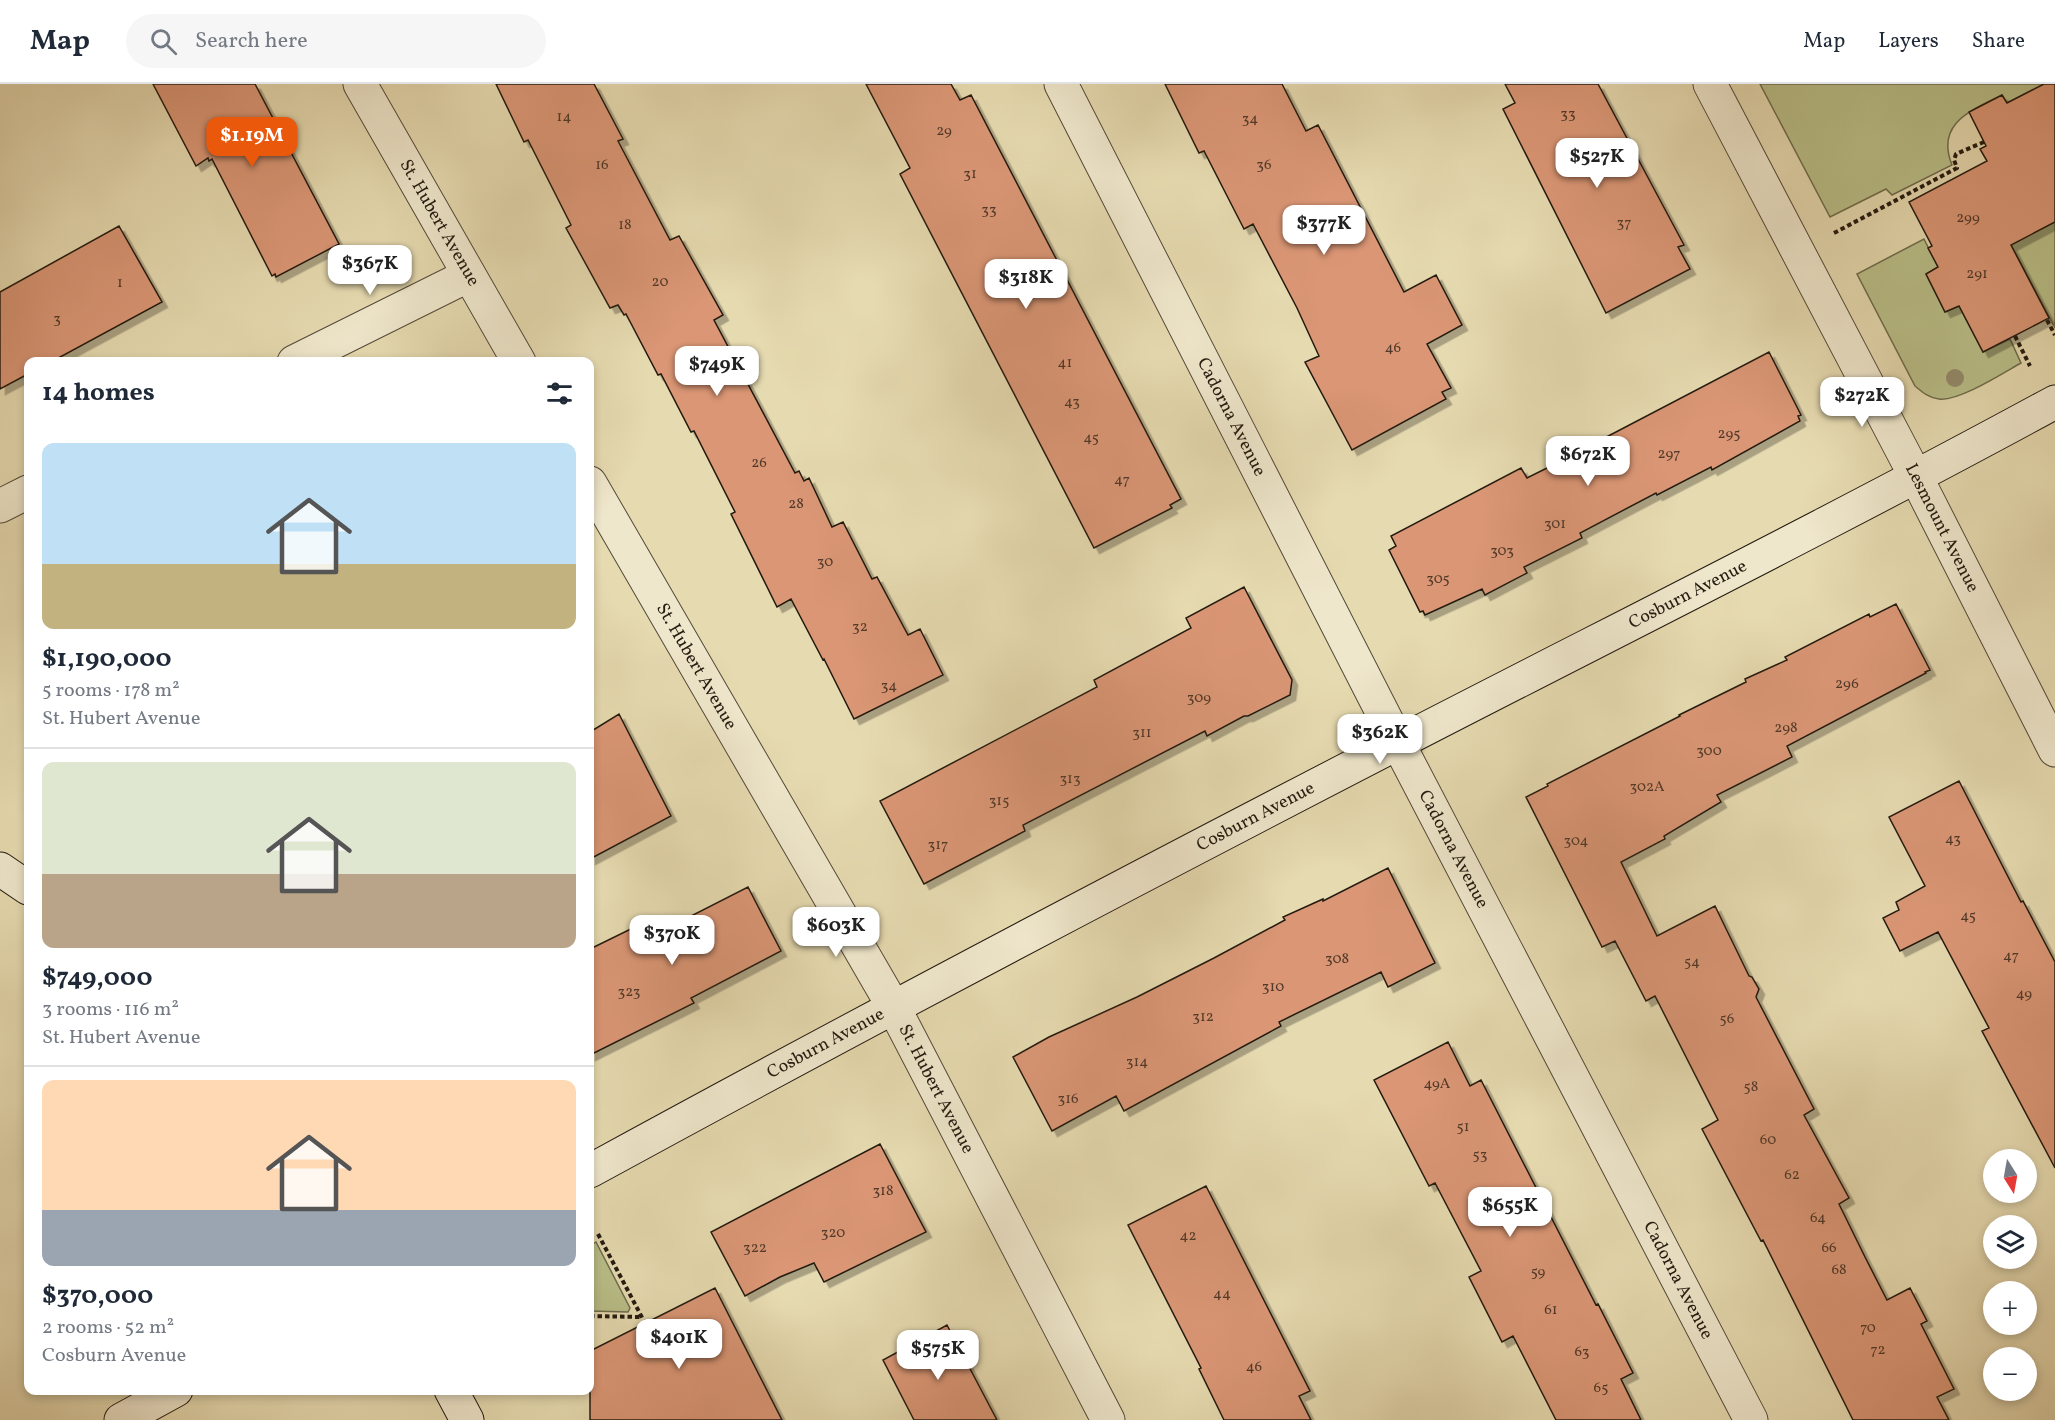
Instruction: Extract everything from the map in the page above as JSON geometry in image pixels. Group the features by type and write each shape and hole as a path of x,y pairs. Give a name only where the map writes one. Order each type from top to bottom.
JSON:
{"street":[{"name":"St. Hubert Avenue","path":"360,84 516,357"},
{"name":"Cadorna Avenue","path":"1061,84 1398,743 1751,1420"},
{"name":"Lesmount Avenue","path":"1710,84 1917,477 2055,750"},
{"path":"304,357 469,275"},
{"name":"Cosburn Avenue","path":"594,1169 893,1006 1398,743 1917,477 2055,402"},
{"name":"St. Hubert Avenue","path":"594,490 893,1006 1108,1420"},
{"path":"0,506 24,494"},
{"path":"0,869 24,885"},
{"path":"121,1420 167,1395"},
{"path":"454,1395 466,1420"}],"path":[{"path":"1830,235 1957,168 1954,160 1956,154 1984,142"},
{"path":"2047,320 2055,335"},
{"path":"2015,336 2030,366"},
{"path":"598,1234 645,1323"},
{"path":"594,1316 642,1317"}],"green space":[{"path":"1760,84 2044,84 2007,103 2002,95 1979,106 1959,120 1952,128 1948,138 1948,151 1952,165 1892,195 1886,189 1830,217"},
{"path":"2055,222 2055,328 2001,226 2035,232"},
{"path":"1924,239 1938,267 1926,274 1945,312 1959,306 1983,352 2010,339 2021,363 1980,386 1947,399 1932,397 1915,386 1857,274"},
{"path":"596,1242 630,1308 628,1312 594,1311 594,1243"}],"building":[{"path":"153,84 255,84 339,244 276,277 275,274 272,276 212,159 209,161 208,158 196,166"},
{"path":"496,84 594,84 623,139 618,141 670,240 679,236 723,315 714,320 795,473 799,471 804,481 809,478 832,527 843,522 872,579 877,577 908,635 920,629 943,675 854,719 791,599 777,607 731,514 735,512 694,431 691,432 626,314 624,315 618,305 610,308 566,228 571,225 528,140 524,142"},
{"path":"866,84 951,84 960,100 971,95 1181,499 1170,505 1172,508 1094,548 900,174 910,168"},
{"path":"1165,84 1282,84 1306,131 1318,125 1404,292 1436,275 1462,325 1427,344 1451,388 1442,392 1446,399 1352,450 1305,362 1319,356 1297,308 1253,224 1244,229 1204,151 1199,153"},
{"path":"1505,84 1598,84 1684,245 1678,247 1690,269 1606,313 1503,109 1515,103"},
{"path":"2044,84 2055,84 2055,222 2011,245 2049,318 1983,352 1959,306 1945,312 1926,274 1938,267 1928,248 1932,246 1909,202 1987,161 1980,149 1986,146 1969,112 2002,95 2007,103"},
{"path":"119,226 162,302 60,357 24,357 24,376 0,389 0,292"},
{"path":"1769,352 1801,415 1798,416 1800,421 1712,470 1711,467 1657,495 1656,493 1580,533 1582,538 1524,567 1527,573 1485,595 1482,589 1425,615 1423,611 1420,612 1389,550 1396,546 1391,536 1521,468 1527,478"},
{"path":"1244,587 1292,680 1290,695 1207,736 1205,731 1023,825 1025,831 924,884 880,801 1097,687 1094,680 1191,628 1186,618"},
{"path":"1896,604 1930,670 1787,746 1792,757 1717,795 1721,802 1664,836 1665,839 1621,862 1657,936 1715,906 1749,976 1759,989 1756,997 1814,1109 1804,1115 1849,1198 1839,1204 1865,1257 1887,1300 1910,1288 1927,1321 1921,1324 1954,1389 1937,1397 1949,1420 1853,1420 1763,1240 1761,1241 1702,1129 1718,1120 1655,996 1646,1001 1615,941 1602,947 1526,797 1746,682 1745,679 1787,660 1785,657 1869,614 1870,617"},
{"path":"619,714 671,816 594,857 594,730"},
{"path":"1959,781 2021,902 2023,901 2055,962 2055,1168 1982,1031 1989,1028 1938,932 1900,951 1883,918 1899,910 1896,902 1925,886 1889,817"},
{"path":"1388,868 1435,963 1388,987 1381,972 1279,1022 1281,1026 1124,1111 1116,1096 1052,1131 1013,1057 1049,1037 1137,997 1214,958 1285,920 1283,917 1323,899 1323,901"},
{"path":"748,887 781,951 691,998 694,1003 594,1053 594,947 645,922 652,936"},
{"path":"1448,1042 1470,1086 1481,1080 1596,1305 1598,1304 1633,1373 1621,1379 1641,1420 1556,1420 1513,1336 1502,1342 1469,1277 1481,1271 1435,1183 1429,1186 1374,1080"},
{"path":"880,1144 926,1232 824,1282 814,1263 780,1277 745,1296 711,1232"},
{"path":"1206,1186 1310,1391 1299,1396 1311,1420 1224,1420 1199,1369 1201,1368 1128,1225"},
{"path":"715,1288 782,1420 590,1420 590,1395 594,1395 594,1349"},
{"path":"947,1325 997,1420 914,1420 883,1360"}]}
